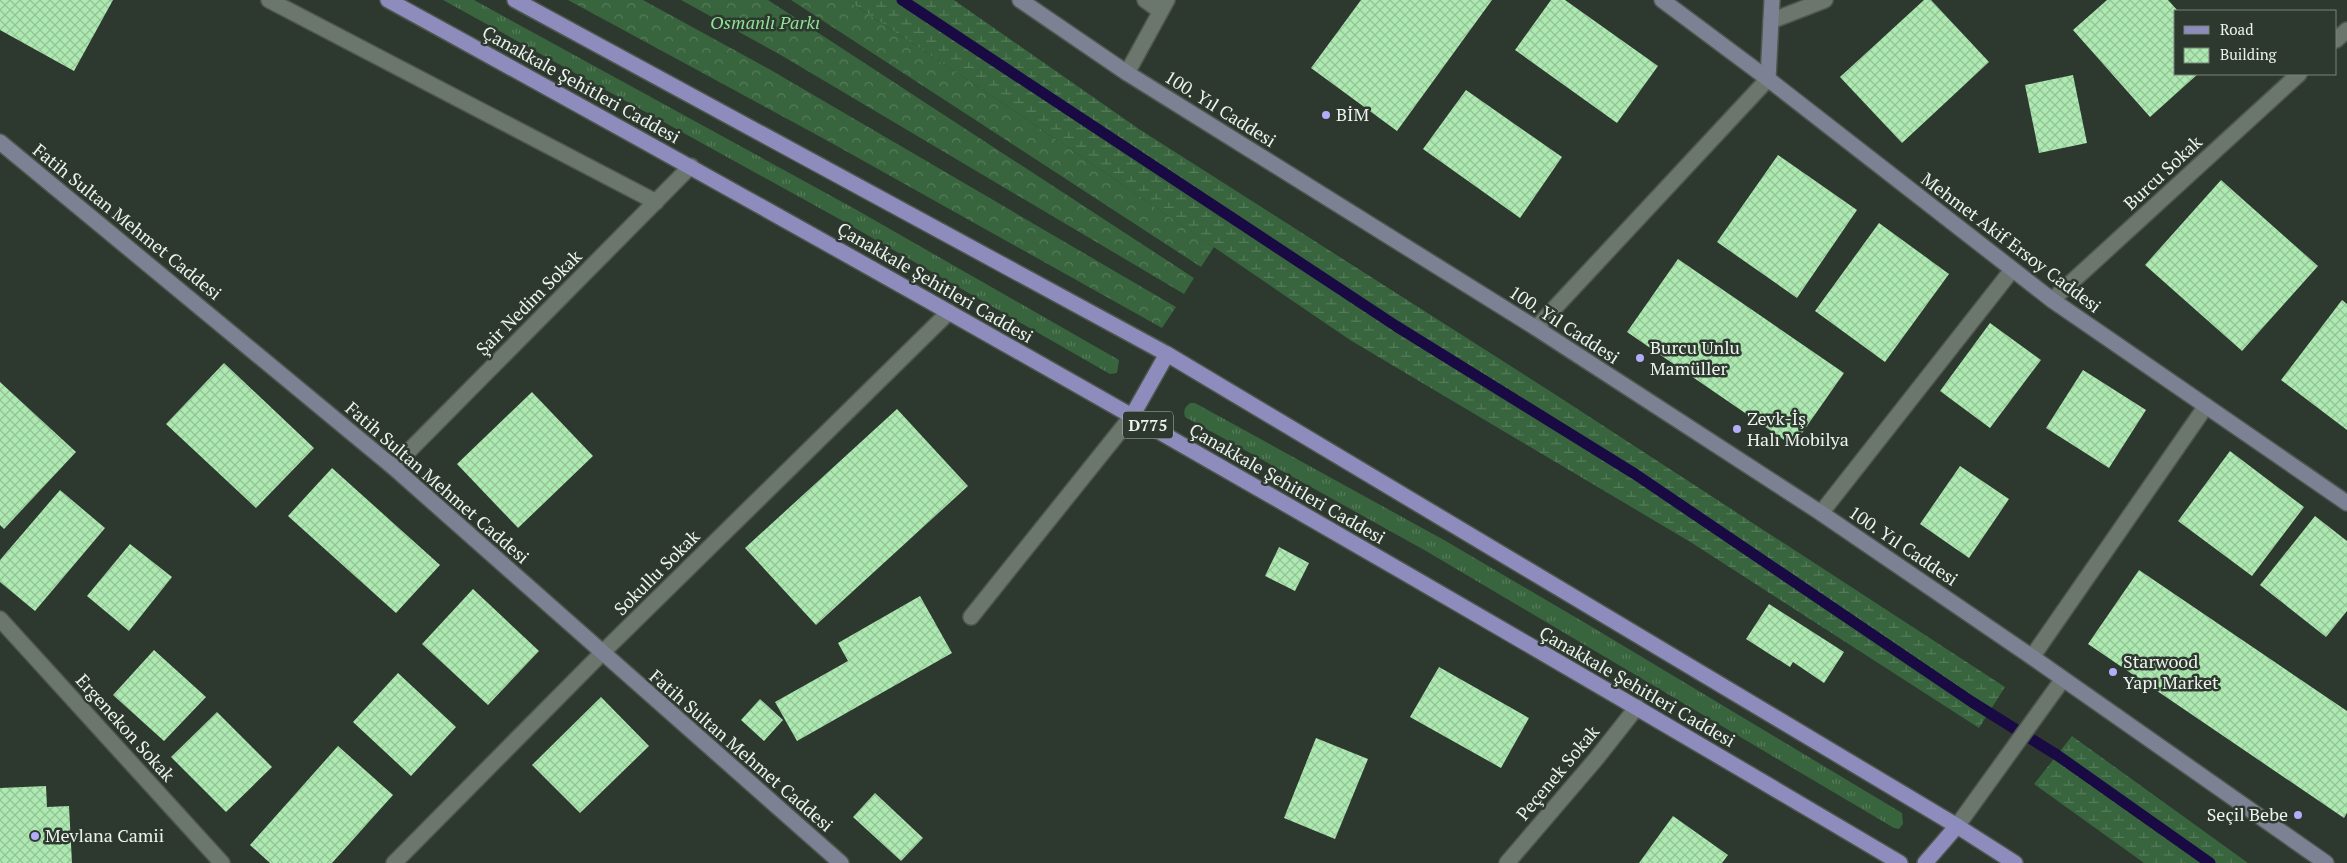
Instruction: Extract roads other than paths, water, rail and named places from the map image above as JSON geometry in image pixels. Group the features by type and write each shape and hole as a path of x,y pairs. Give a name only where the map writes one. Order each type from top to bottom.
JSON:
{"main road":[{"name":"Çanakkale Şehitleri Caddesi","path":"388,0 692,166 1132,416 1637,707 1900,863"},
{"path":"515,0 1167,354 1958,826 2015,863"},
{"path":"1132,416 1167,354"},
{"path":"1925,863 1958,826"}],"street":[{"path":"269,0 656,202"},
{"name":"100. Yıl Caddesi","path":"1020,0 1127,73 1536,328 1821,513 2032,657 2326,863"},
{"path":"1127,73 1164,5 1145,0"},
{"name":"Mehmet Akif Ersoy Caddesi","path":"1662,0 1768,79 2052,300 2347,503"},
{"path":"1536,328 1768,79 1772,0"},
{"path":"1771,21 1825,0"},
{"path":"2337,39 2347,30"},
{"name":"Burcu Sokak","path":"2052,300 2298,75"},
{"name":"Fatih Sultan Mehmet Caddesi","path":"0,142 393,466 840,863"},
{"name":"Şair Nedim Sokak","path":"393,466 692,166"},
{"path":"1821,513 2012,270"},
{"name":"Sokullu Sokak","path":"394,863 602,653 949,312"},
{"path":"2032,657 2206,406"},
{"path":"971,617 1132,416"},
{"name":"Ergenekon Sokak","path":"0,619 222,863"},
{"path":"1958,826 2063,679"},
{"name":"Peçenek Sokak","path":"1507,863 1596,759 1637,707"}],"waterway":[{"path":"902,0 1396,326 1635,474 1972,702 2057,755 2210,863"}],"place":[{"name":"BİM","path":"1326,115"},
{"name":"Burcu Unlu Mamüller","path":"1640,358"},
{"name":"Zevk-İş Halı Mobilya","path":"1737,429"},
{"name":"Starwood Yapı Market","path":"2113,672"},
{"name":"Seçil Bebe","path":"2298,815"},
{"name":"Mevlana Camii","path":"35,836"}],"park label":[{"name":"Osmanlı Parkı","path":"765,23"}]}
